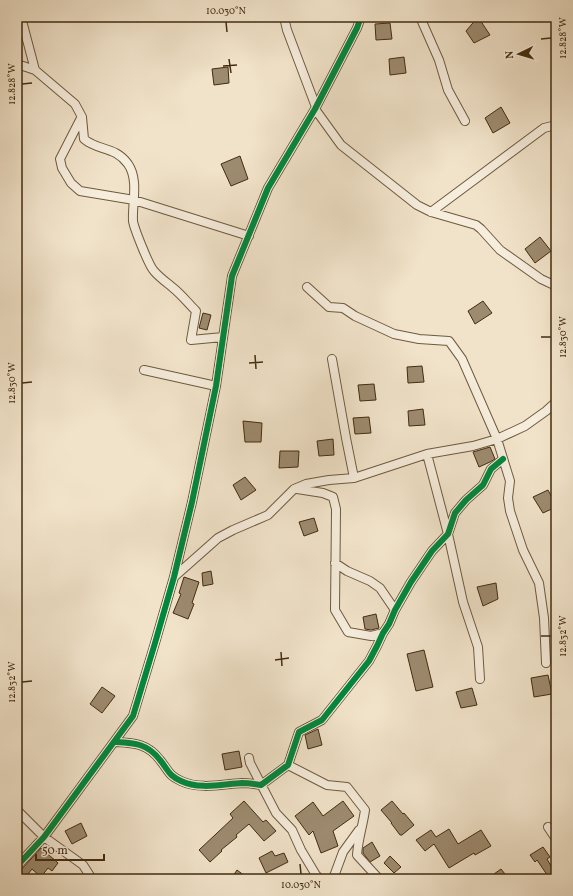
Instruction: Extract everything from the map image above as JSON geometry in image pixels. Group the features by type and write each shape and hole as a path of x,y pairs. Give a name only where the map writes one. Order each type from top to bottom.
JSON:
{"street":[{"path":"21,17 35,70"},
{"path":"284,17 287,30 315,108 341,145 417,205 431,212 476,225 500,250 541,279 556,286"},
{"path":"17,866 44,836 133,716 174,577 192,502 216,386 232,276 268,188 315,108 357,28 361,17"},
{"path":"420,17 439,60 448,90 465,121"},
{"path":"17,64 35,70 75,104 82,117 84,139 89,143 117,153 128,164 134,178 133,222 153,271 174,288 196,311 191,340 223,337"},
{"path":"82,117 60,159 62,168 71,183 80,191 134,200 249,236"},
{"path":"431,212 544,128 556,124"},
{"path":"306,287 329,308 343,308 355,316 394,334 419,339 449,341 462,359 497,439 504,459 510,481 508,498 510,511 523,550 539,583 544,618 546,663"},
{"path":"332,360 354,478"},
{"path":"144,370 216,386"},
{"path":"174,577 218,538 268,515 294,489 306,484 354,478 427,454 473,446 497,439 525,426 556,402"},
{"path":"427,454 448,534 463,602 478,648 480,678"},
{"path":"114,742 133,743 146,747 160,759 170,775 182,782 198,786 244,783 261,785 288,766 299,732 322,720 369,661 411,582 432,551 448,534 454,514 466,500 483,485 491,470 504,459"},
{"path":"294,489 324,493 333,497 336,509 335,610 348,632 371,636 383,633"},
{"path":"178,559 197,556"},
{"path":"335,563 370,581 380,588 395,610"},
{"path":"249,758 250,764 276,813 292,830 301,850 320,879"},
{"path":"288,766 327,785 347,787 365,810 363,824 358,840 357,855 379,879"},
{"path":"17,810 44,836 83,865 92,879"},
{"path":"333,879 343,852 363,824"},
{"path":"548,827 556,839"}],"building":[{"path":"478,17 490,35 474,43 466,31"},
{"path":"390,23 392,39 376,40 375,24"},
{"path":"404,57 406,73 390,75 389,59"},
{"path":"228,67 229,83 214,85 212,69"},
{"path":"501,107 510,123 493,133 485,118"},
{"path":"240,156 248,179 231,186 221,164"},
{"path":"540,237 551,251 535,263 525,249"},
{"path":"483,301 492,313 475,324 468,311"},
{"path":"203,313 211,315 207,330 199,328"},
{"path":"422,366 424,382 408,383 407,367"},
{"path":"374,384 376,400 360,401 358,385"},
{"path":"423,409 425,425 409,426 408,411"},
{"path":"369,417 371,433 355,434 353,418"},
{"path":"243,421 262,423 261,442 245,442"},
{"path":"333,439 334,455 319,456 317,441"},
{"path":"490,447 495,459 479,467 473,452"},
{"path":"280,451 299,451 298,467 279,468"},
{"path":"245,477 256,490 241,500 233,485"},
{"path":"548,490 556,507 543,513 533,497"},
{"path":"314,518 318,531 304,536 299,522"},
{"path":"211,571 213,584 203,586 202,573"},
{"path":"184,577 199,582 192,603 194,604 188,619 173,613 181,594 179,593"},
{"path":"496,583 498,599 483,606 477,587"},
{"path":"376,614 379,628 371,630 365,629 363,617"},
{"path":"424,650 433,687 416,691 407,654"},
{"path":"548,675 552,694 534,697 531,678"},
{"path":"102,687 115,696 102,713 90,704"},
{"path":"472,688 477,705 461,708 456,692"},
{"path":"318,729 322,745 308,749 305,735"},
{"path":"239,751 242,767 225,770 222,754"},
{"path":"244,801 263,822 266,820 276,831 264,841 249,824 210,862 199,850 233,818 230,814"},
{"path":"343,801 354,816 333,831 338,846 321,853 313,831 309,835 295,816 313,802 323,816"},
{"path":"392,801 414,825 402,835 400,835 381,810"},
{"path":"81,823 87,836 72,844 65,831"},
{"path":"449,829 458,844 481,830 491,846 475,855 474,853 449,868 434,844 425,851 416,840 431,830 436,837"},
{"path":"372,842 380,856 370,862 363,853 363,848"},
{"path":"543,847 550,857 547,859 556,875 556,879 550,879 537,860 535,862 530,855"},
{"path":"41,848 58,863 52,871 48,868 41,877 32,869 24,879 17,879 17,871 21,870"},
{"path":"272,851 275,856 284,853 288,862 266,873 259,858"},
{"path":"390,856 401,867 394,873 384,863"},
{"path":"501,869 509,879 487,879"},
{"path":"237,870 249,879 231,879"}],"cycle path":[{"path":"17,866 44,837 133,716 174,577 192,502 216,386 232,276 268,188 315,109 357,28 361,17"},
{"path":"114,742 134,744 145,747 155,754 174,777 188,784 204,786 242,783 261,785 288,765 299,732 322,720 369,661 411,582 432,551 448,534 455,513 466,500 483,485 491,469 503,459"}]}
